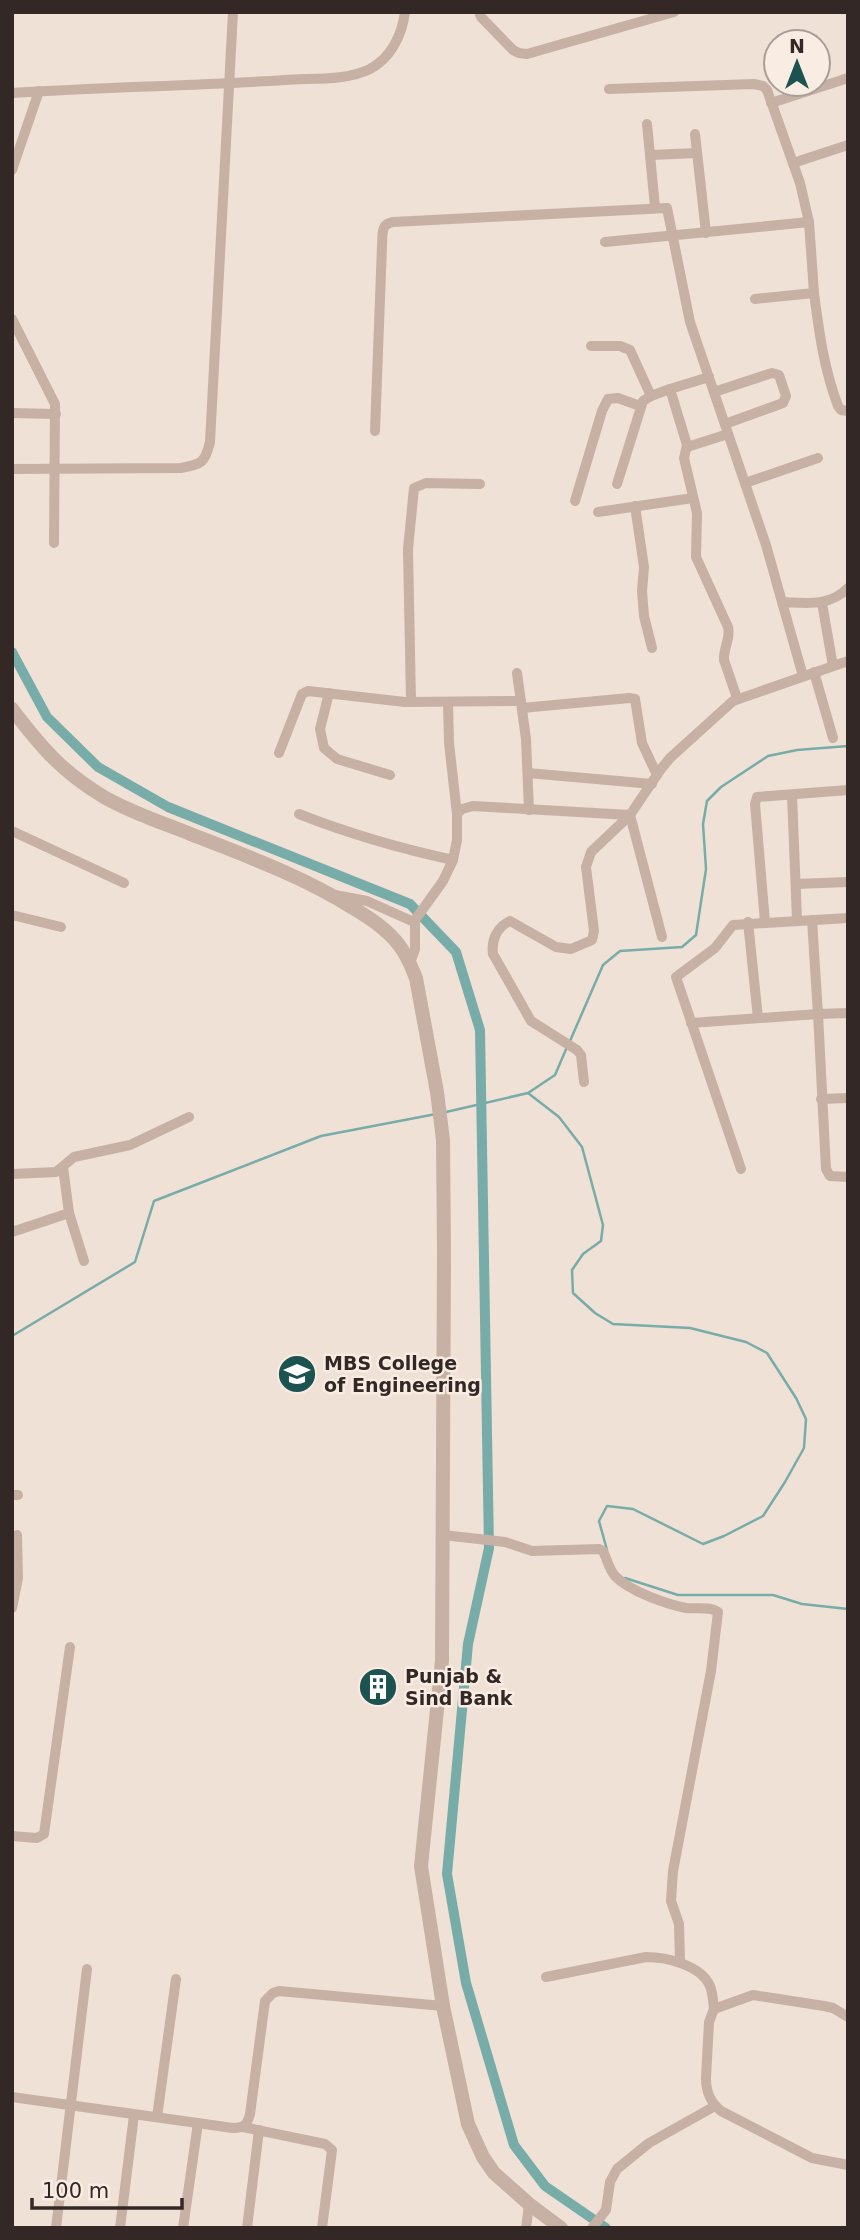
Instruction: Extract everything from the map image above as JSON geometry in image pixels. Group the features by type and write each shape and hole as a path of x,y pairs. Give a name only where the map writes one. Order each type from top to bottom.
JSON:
{"street":[{"path":"12,469 181,468 205,459 210,442 233,12"},
{"path":"12,93 229,84 364,72 391,52 402,30 405,12"},
{"path":"479,12 513,50 527,54 674,12"},
{"path":"771,103 848,78"},
{"path":"609,89 759,85 767,90 804,197 809,222 821,351 838,406 841,410 848,411"},
{"path":"12,170 16,146 40,91"},
{"path":"647,124 655,207"},
{"path":"695,134 706,233"},
{"path":"793,163 848,145"},
{"path":"650,155 697,153"},
{"path":"375,431 385,225 393,222 667,208 690,322 782,602 833,738"},
{"path":"605,242 809,222"},
{"path":"755,299 814,293"},
{"path":"12,319 16,334 52,396 56,414 54,543"},
{"path":"591,346 620,346 630,350 651,396"},
{"path":"687,447 783,403 786,396 779,375 772,373 714,392"},
{"path":"617,484 640,406 646,398 709,377"},
{"path":"670,390 687,447 684,458 698,517 696,557 728,627 724,660 737,698"},
{"path":"575,501 608,399 618,398 640,406"},
{"path":"12,413 56,414"},
{"path":"745,483 818,458"},
{"path":"411,702 408,550 414,488 426,483 480,484"},
{"path":"598,512 693,498"},
{"path":"635,506 644,566 644,616 652,648"},
{"path":"782,602 832,601 848,588"},
{"path":"822,603 833,666"},
{"path":"584,1082 581,1055 531,1021 495,961 493,941 502,926 510,921 556,947 571,948 592,940 594,931 587,876 588,859 594,847 630,815 654,779 680,749 737,698 848,661"},
{"path":"517,673 528,773 529,810"},
{"path":"279,753 302,694 308,691 411,702 521,704 629,698 635,699 642,743 654,779"},
{"path":"329,693 320,729 324,748 337,759 390,775"},
{"path":"410,963 415,949 415,920 443,881 453,860 457,840 448,702"},
{"path":"12,709 44,750 65,770 108,799 146,817 255,859 332,895 387,932 410,963 416,978 443,1140 442,1661 421,1866 443,2006 468,2124 494,2172 529,2204 561,2228"},
{"path":"528,773 654,779"},
{"path":"765,922 755,804 760,796 848,790"},
{"path":"792,795 797,920"},
{"path":"457,814 466,808 482,806 630,815"},
{"path":"299,814 376,842 453,860"},
{"path":"630,815 662,937"},
{"path":"12,831 124,883"},
{"path":"796,884 848,882"},
{"path":"332,895 368,901 415,920"},
{"path":"12,915 61,927"},
{"path":"741,1169 676,977 715,948 733,925 848,918"},
{"path":"812,920 827,1174 848,1177"},
{"path":"748,922 758,1018"},
{"path":"691,1023 848,1013"},
{"path":"821,1099 848,1098"},
{"path":"12,1174 52,1174 80,1155 130,1145 189,1117"},
{"path":"64,1167 69,1213 83,1261"},
{"path":"12,1232 69,1213"},
{"path":"12,1608 18,1578 17,1535"},
{"path":"443,1535 505,1542 532,1551 600,1549 603,1550 616,1577 639,1591 671,1604 719,1612 711,1671 673,1871 671,1901 679,1924 680,1962"},
{"path":"12,1836 37,1838 44,1834 70,1647"},
{"path":"546,1977 646,1957 680,1962 707,1981 712,1993 714,2009 709,2022 706,2078 708,2094 715,2106 812,2158 848,2165"},
{"path":"56,2228 87,1969"},
{"path":"156,2118 176,1979"},
{"path":"243,2127 250,2114 265,2001 273,1993 279,1991 443,2006"},
{"path":"714,2009 753,1995 833,2008 848,2017"},
{"path":"12,2097 156,2118 243,2127 325,2144 332,2150 322,2228"},
{"path":"592,2228 606,2210 610,2182 625,2161 649,2143 715,2106"},
{"path":"120,2228 134,2115"},
{"path":"183,2228 198,2123"},
{"path":"247,2228 258,2130"},
{"path":"526,2228 529,2204"}],"waterway":[{"path":"12,652 47,717 98,767 168,807 410,904 456,952 480,1030 489,1548 468,1644 447,1874 466,1983 514,2145 545,2186 606,2228"},
{"path":"570,1041 603,965 620,951 682,947 696,935 706,869 703,824 707,801 721,787 768,756 797,750 848,746"},
{"path":"446,1112 528,1093 555,1075 567,1047"},
{"path":"528,1093 559,1117 582,1147 603,1225 601,1241 583,1254 572,1270 573,1293 595,1313 613,1324 690,1328 746,1342 767,1353 806,1419 804,1448 763,1516 703,1544 633,1509 607,1506 599,1521 607,1550"},
{"path":"12,1336 135,1262 154,1201 321,1136 436,1114"},
{"path":"625,1578 678,1595 773,1595 802,1604 848,1609"}],"place":[{"name":"MBS College of Engineering","path":"297,1374"},
{"name":"Punjab & Sind Bank","path":"378,1687"}]}
